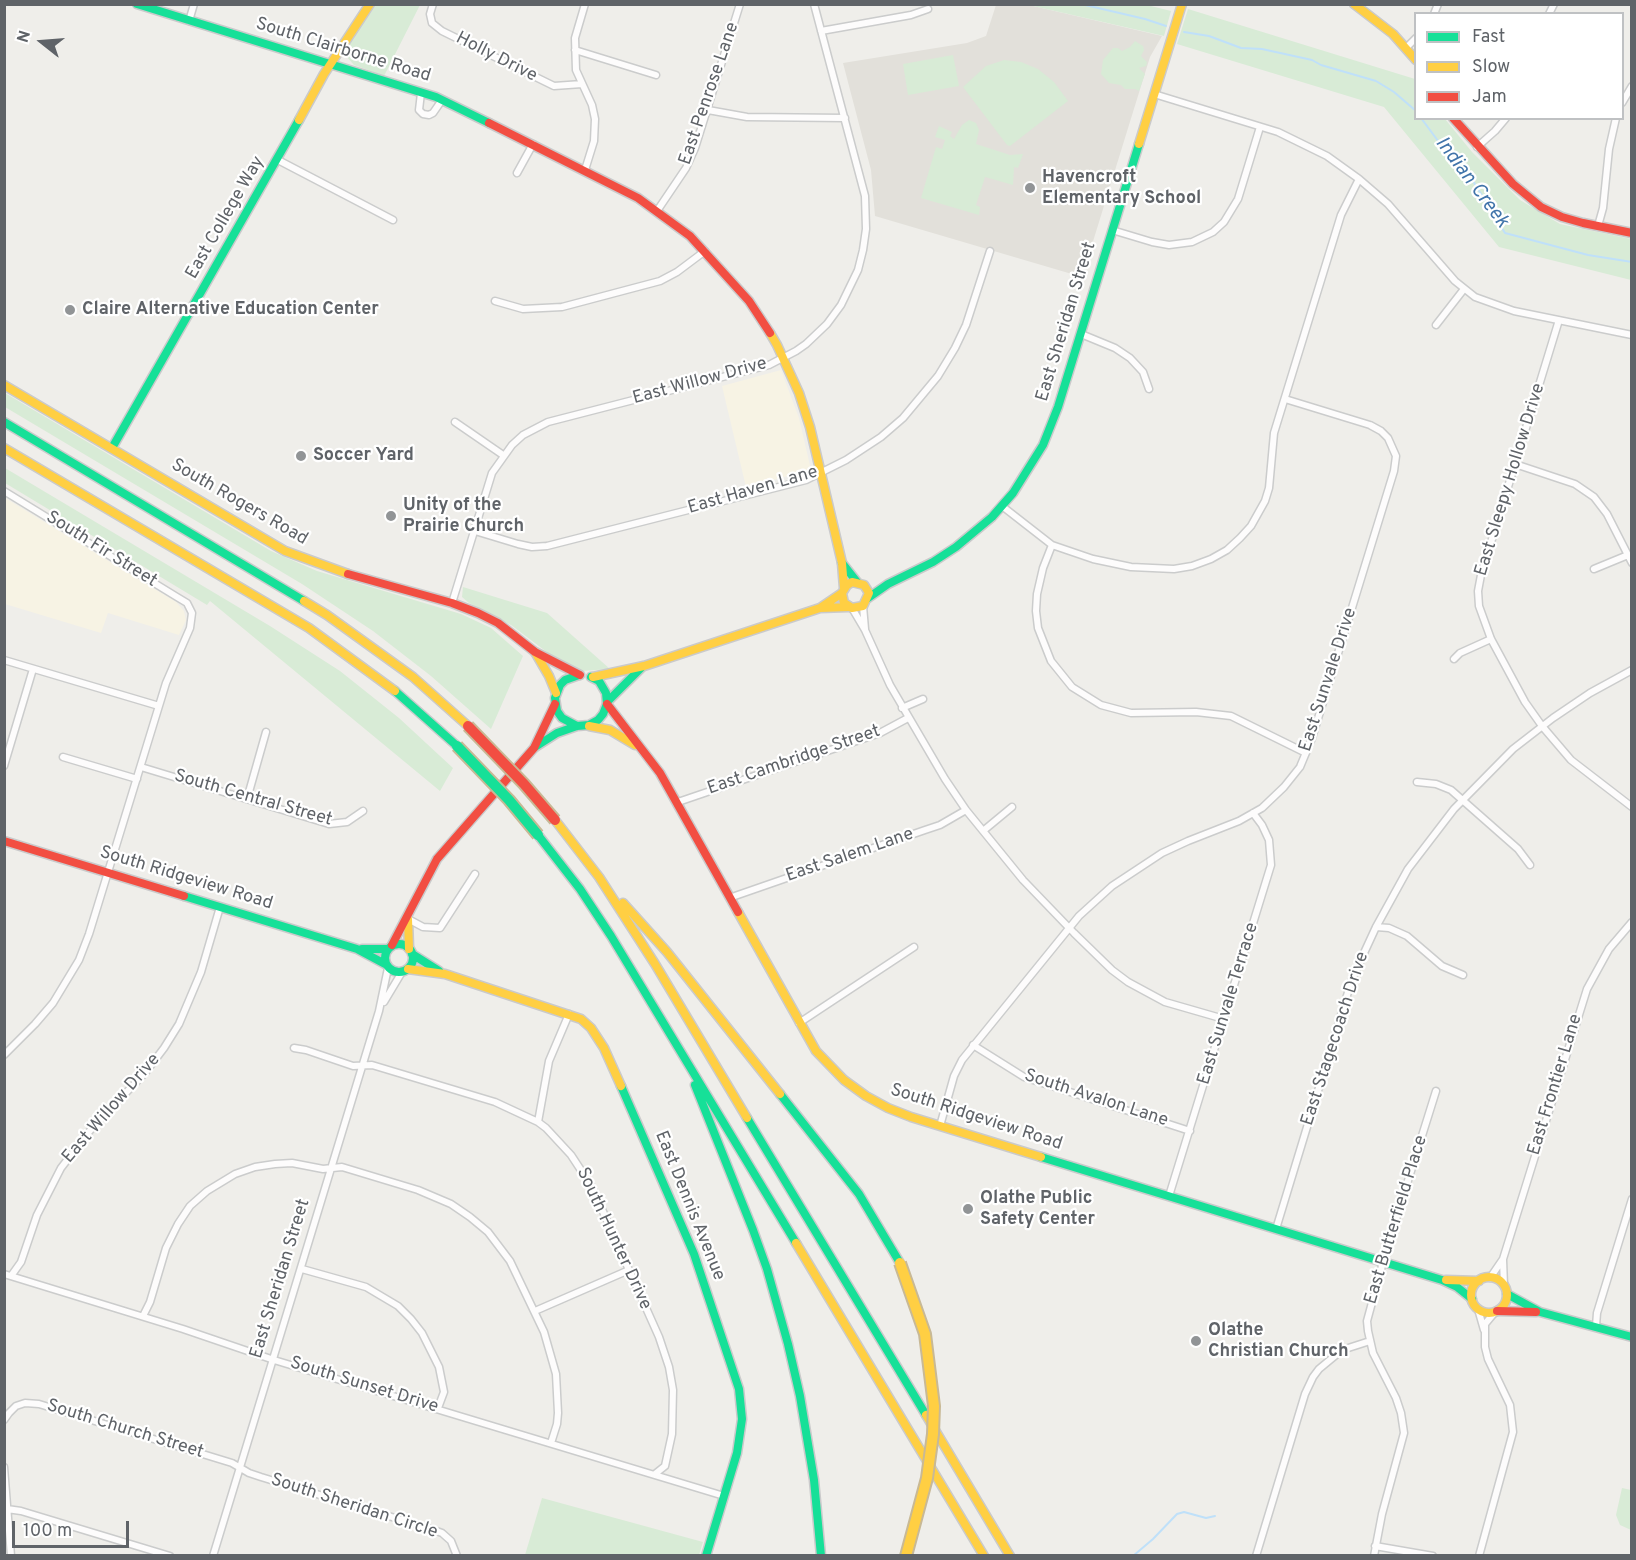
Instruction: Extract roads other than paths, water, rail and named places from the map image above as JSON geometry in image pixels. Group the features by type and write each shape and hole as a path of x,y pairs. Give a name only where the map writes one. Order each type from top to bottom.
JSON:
{"main road":[{"name":"South Clairborne Road","path":"137,4 442,100 638,198 690,236 749,301 783,358 799,393 822,472 842,563 843,591"},
{"name":"East College Way","path":"112,448 278,160 330,65 370,4"},
{"name":"East Sheridan Street","path":"866,602 888,584 933,562 956,547 1002,506 1030,468 1051,427 1182,4"},
{"path":"1354,4 1393,34 1414,58"},
{"path":"1455,120 1513,184 1541,207 1562,216 1632,233"},
{"name":"South Rogers Road","path":"4,385 285,551 338,571 452,603 498,623 535,652"},
{"path":"4,422 327,615 413,677 468,726 524,784 599,876 667,951 858,1194 900,1263 925,1334 933,1406 933,1434 927,1478 906,1556"},
{"path":"4,447 309,628 418,710 457,746 509,800 580,889 611,936 984,1556"},
{"name":"South Clairborne Road","path":"842,563 860,583"},
{"name":"East Sheridan Street","path":"860,583 888,584"},
{"path":"535,652 566,669 592,677 644,666 820,608 850,607 866,602 869,593 860,583 848,585 820,608"},
{"path":"843,591 844,603 850,607"},
{"path":"535,652 549,676 562,718 577,726"},
{"path":"408,919 412,962 405,971 394,972 387,966 384,956 408,919 420,889 449,842 534,748 557,733 577,726 589,726 598,720 607,703 620,687 644,666"},
{"path":"534,748 565,680 580,675"},
{"path":"592,677 603,686 607,703"},
{"name":"South Ridgeview Road","path":"607,703 660,773 678,802 816,1051 848,1084 888,1108 940,1126 1442,1280"},
{"name":"South Ridgeview Road","path":"589,726 610,730 640,748"},
{"name":"South Ridgeview Road","path":"4,841 357,949 387,966"},
{"path":"599,876 655,964 1010,1556"},
{"path":"390,947 401,944 411,951"},
{"name":"South Ridgeview Road","path":"357,949 390,947"},
{"name":"East Dennis Avenue","path":"411,951 445,974"},
{"name":"East Dennis Avenue","path":"405,971 445,974 569,1014 581,1019 591,1028 604,1048 694,1254 734,1371 741,1406 741,1435 706,1556"},
{"path":"682,1054 749,1219 776,1298 800,1396 814,1480 821,1556"},
{"path":"1475,1304 1473,1288 1484,1279"},
{"path":"1442,1280 1498,1280 1505,1289 1540,1312"},
{"path":"1442,1280 1457,1287 1475,1304 1489,1313 1496,1311 1540,1312 1632,1337"},
{"path":"1496,1311 1504,1305 1505,1289"}],"street":[{"path":"189,21 194,4"},
{"name":"Holly Drive","path":"433,4 430,14 432,23 442,31 554,86 582,84"},
{"name":"East Penrose Lane","path":"657,211 686,168 695,148 740,4"},
{"name":"East Willow Drive","path":"452,603 492,473 503,455 523,435 548,422 769,365 806,344 827,324 845,297 858,270 866,229 864,196 814,4"},
{"path":"583,6 575,38 576,70 592,105 596,127 585,170"},
{"path":"821,31 911,15 928,9"},
{"path":"1406,48 1414,40"},
{"path":"575,50 656,75"},
{"path":"1624,101 1632,86"},
{"path":"421,93 419,110 423,114 429,116 442,100"},
{"path":"1154,94 1291,137 1311,148 1359,179 1388,204 1455,281 1476,297 1497,307 1632,335"},
{"path":"708,110 747,117 845,118"},
{"path":"1477,147 1504,120"},
{"path":"1598,226 1603,208 1609,149 1616,120"},
{"path":"1112,230 1152,242 1169,244 1192,242 1213,232 1228,217 1238,199 1260,127"},
{"path":"517,173 533,144"},
{"path":"278,160 393,220"},
{"path":"1002,506 1052,545 1108,563 1155,569 1192,566 1227,550 1251,526 1265,501 1269,488 1275,433 1345,205 1359,179"},
{"path":"495,301 523,309 562,307 660,281 677,272 705,251"},
{"name":"East Haven Lane","path":"475,531 518,544 547,546 806,480 853,456 881,437 903,418 930,387 955,348 966,325 990,251"},
{"path":"1436,325 1464,289"},
{"name":"East Sleepy Hollow Drive","path":"1559,320 1481,575 1478,591 1479,606 1491,639 1525,702 1542,726 1571,760 1631,803"},
{"path":"1081,334 1115,348 1130,358 1143,372 1149,389"},
{"name":"East Sunvale Drive","path":"940,1126 954,1076 973,1045 1068,928 1092,904 1136,869 1188,841 1239,822 1262,808 1284,787 1300,767 1391,482 1396,456 1388,438 1370,425 1285,399"},
{"path":"455,422 503,455"},
{"path":"1515,464 1575,484 1594,497 1607,514 1632,563"},
{"name":"South Fir Street","path":"4,491 187,603 192,613 190,628 173,665 159,706"},
{"path":"1052,545 1043,568 1037,594 1038,628 1051,661 1072,687 1101,705 1123,712 1142,714 1196,712 1231,716 1306,753"},
{"path":"1594,569 1628,555"},
{"path":"865,630 866,602"},
{"path":"850,607 865,630 877,661 902,708 966,810 1023,880 1112,970 1145,993 1165,1002 1224,1019"},
{"path":"1455,659 1460,654 1491,639"},
{"path":"4,660 159,706 89,934 66,983 35,1024 4,1055"},
{"path":"4,766 33,669"},
{"name":"East Stagecoach Drive","path":"1276,1229 1348,992 1376,927 1408,869 1432,835 1494,766 1542,726 1590,693 1632,670"},
{"path":"902,708 924,699"},
{"name":"East Cambridge Street","path":"678,802 880,733 908,718"},
{"path":"247,799 266,732"},
{"path":"63,757 137,779"},
{"name":"South Central Street","path":"141,767 329,824 347,822 363,811"},
{"path":"1417,782 1425,781 1443,786 1518,849 1530,865"},
{"path":"983,831 1012,807"},
{"name":"East Salem Lane","path":"732,897 940,825 966,810"},
{"name":"East Sunvale Terrace","path":"1169,1196 1271,865 1272,853 1269,840 1253,813"},
{"path":"408,919 430,929 440,928 475,874"},
{"name":"East Willow Drive","path":"8,1275 21,1262 37,1215 61,1168 92,1128 145,1073 179,1024 201,972 220,907"},
{"name":"East Frontier Lane","path":"1503,1259 1587,989 1609,949 1632,922"},
{"path":"1376,927 1389,928 1407,936 1442,966 1463,975"},
{"path":"799,1023 914,947"},
{"name":"East Sheridan Street","path":"213,1556 379,1011 387,966"},
{"name":"East Sheridan Street","path":"379,1011 405,971"},
{"path":"538,1122 549,1061 569,1014"},
{"name":"South Avalon Lane","path":"973,1045 1024,1077 1190,1131"},
{"name":"South Hunter Drive","path":"294,1048 353,1066 372,1065 479,1097 523,1113 546,1128 571,1155 584,1172 663,1347 673,1390 674,1413 665,1466 655,1474"},
{"name":"East Butterfield Place","path":"1374,1556 1404,1433 1396,1398 1373,1353 1368,1321 1383,1262 1436,1091"},
{"path":"143,1316 150,1302 171,1237 183,1215 207,1191 235,1174 255,1167 292,1163 323,1169 342,1167 418,1190 451,1204 470,1217 488,1232 510,1261 535,1311 551,1352 556,1374 558,1413 552,1443"},
{"path":"1596,1326 1597,1313 1632,1199"},
{"path":"1484,1279 1503,1259"},
{"path":"1503,1259 1505,1289"},
{"path":"302,1269 366,1287 390,1301 411,1318 422,1333 439,1367 444,1392 438,1408"},
{"path":"535,1311 629,1270"},
{"name":"South Sunset Drive","path":"8,1275 143,1316 274,1360 724,1496"},
{"path":"1475,1304 1484,1331 1488,1359 1510,1405 1513,1425 1510,1448 1479,1556"},
{"path":"1484,1331 1488,1318 1496,1311"},
{"path":"1256,1556 1312,1377 1342,1350 1370,1341"},
{"name":"South Church Street","path":"4,1420 16,1406 25,1403 39,1404 232,1463 241,1468"},
{"path":"4,1467 11,1556"},
{"name":"South Sheridan Circle","path":"241,1468 261,1477 442,1533 451,1541 457,1556"},
{"path":"8,1509 170,1556"},
{"path":"1375,1546 1433,1556"}],"waterway":[{"name":"Indian Creek","path":"1081,4 1166,26"},
{"name":"Indian Creek","path":"1184,32 1209,36 1241,48 1262,49 1312,60 1321,65 1376,81 1394,92 1414,109"},
{"name":"Indian Creek","path":"1422,120 1450,157 1473,181 1505,233 1588,255 1632,262"},
{"path":"1133,1556 1177,1514 1184,1512 1206,1518 1215,1516"}],"place":[{"name":"Havencroft Elementary School","path":"1030,188"},
{"name":"Claire Alternative Education Center","path":"70,310"},
{"name":"Soccer Yard","path":"301,456"},
{"name":"Unity of the Prairie Church","path":"391,516"},
{"name":"Olathe Public Safety Center","path":"968,1209"},
{"name":"Olathe Christian Church","path":"1196,1341"}]}
